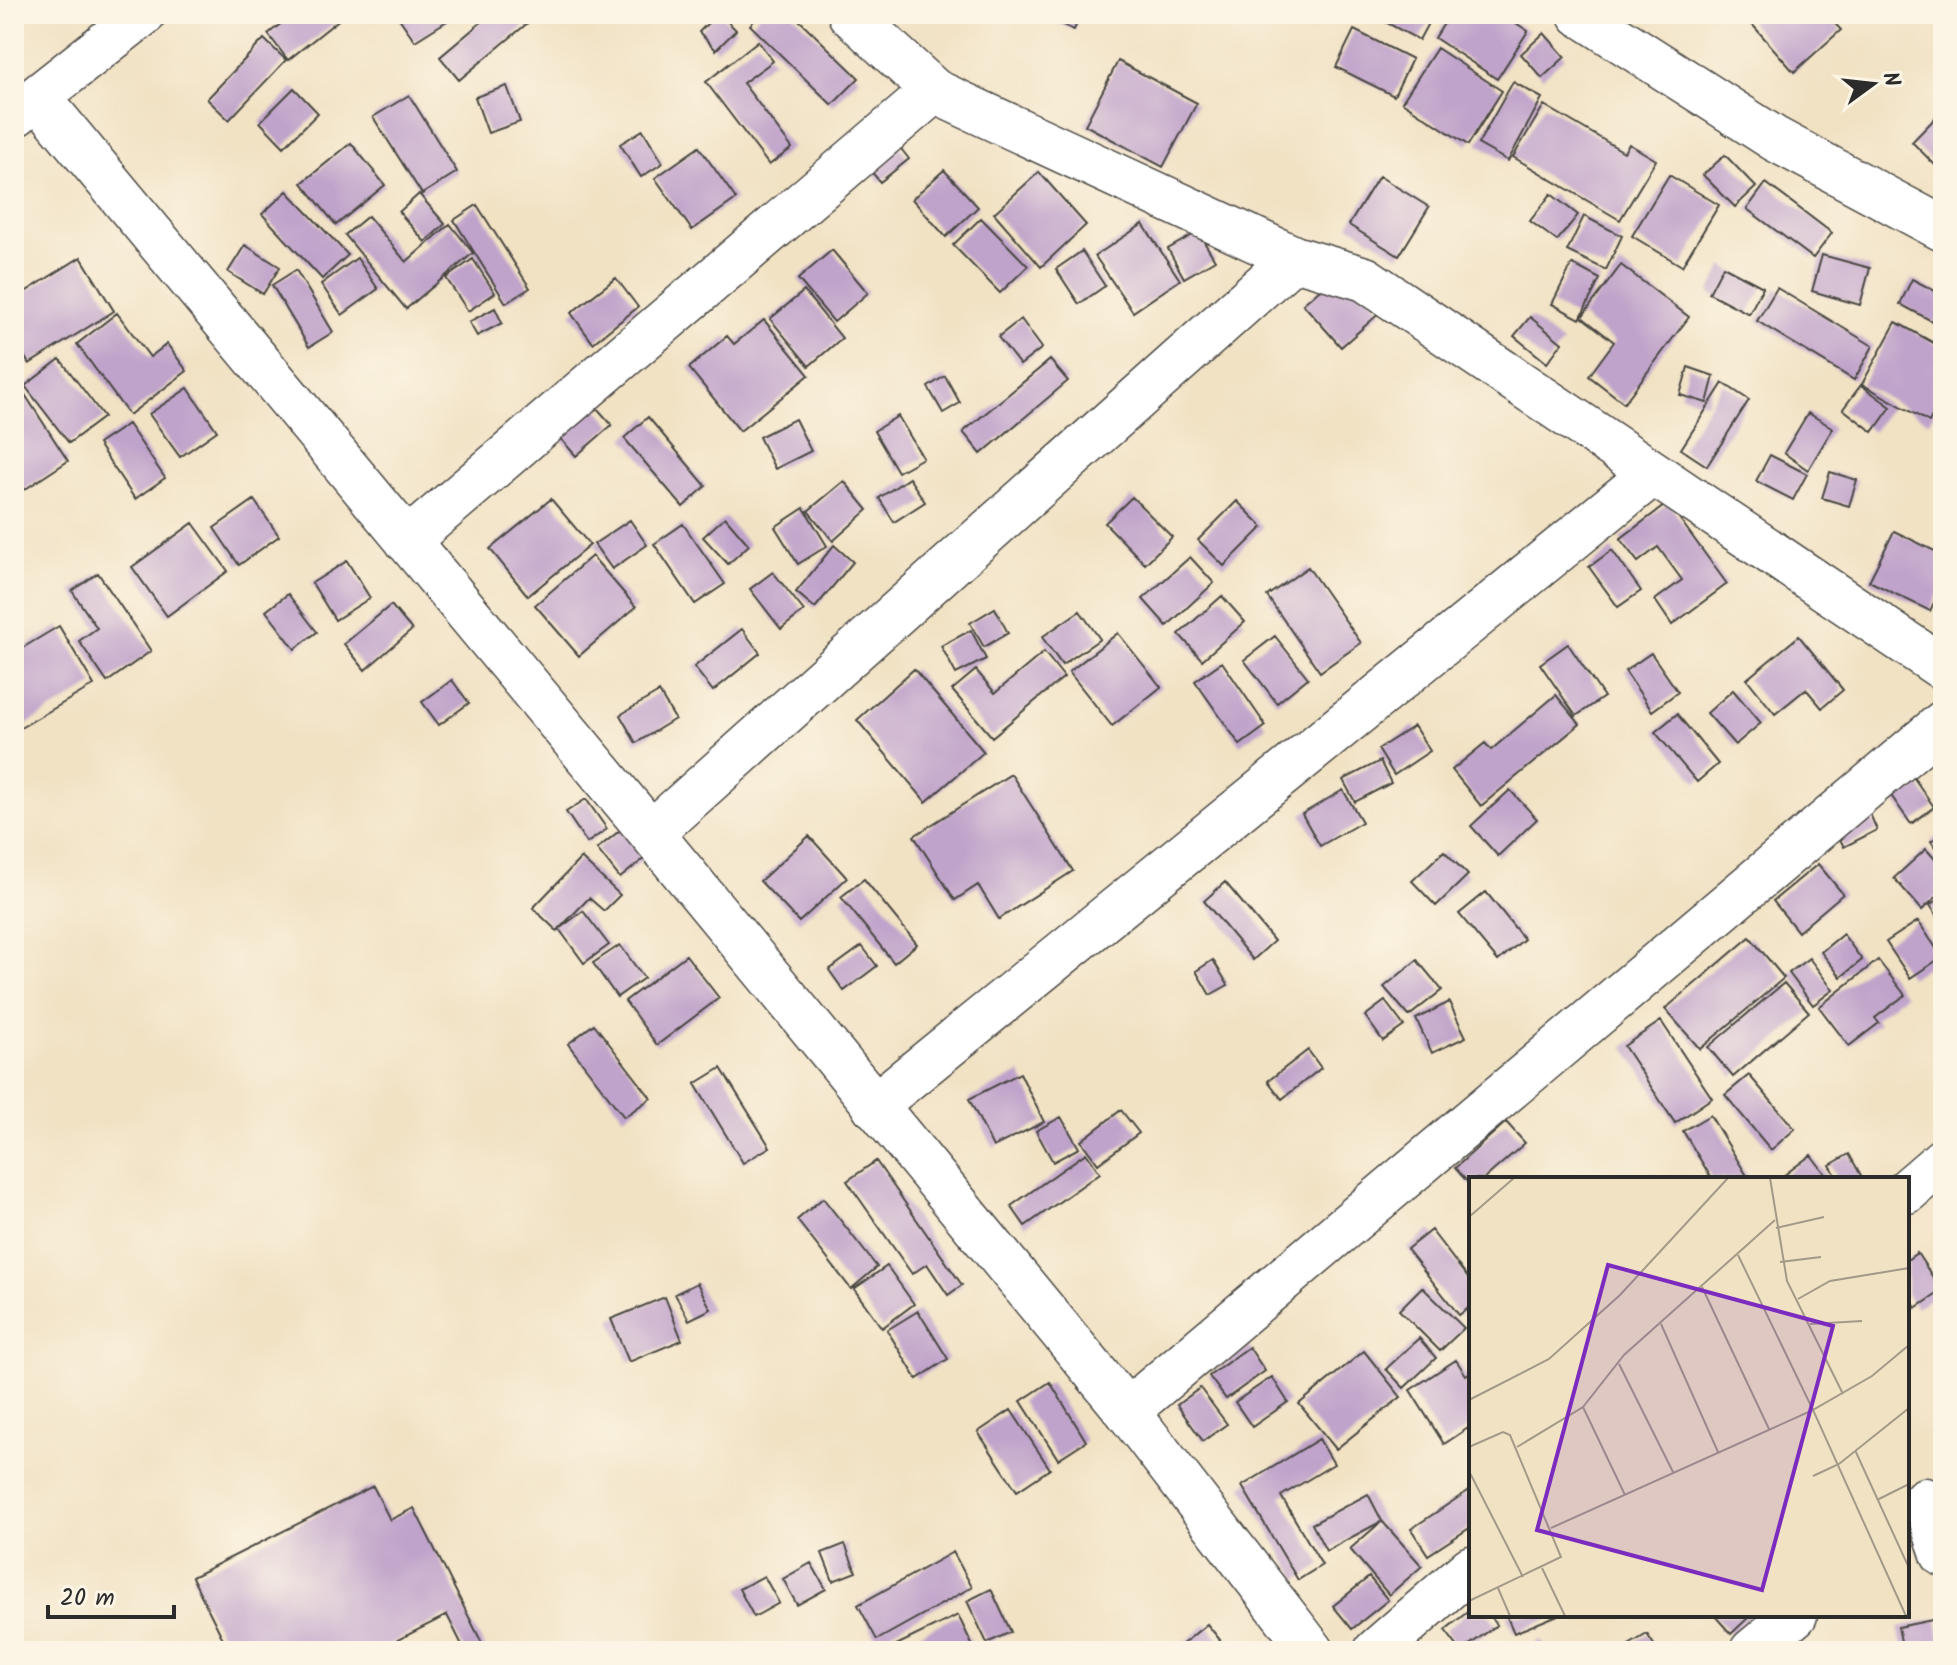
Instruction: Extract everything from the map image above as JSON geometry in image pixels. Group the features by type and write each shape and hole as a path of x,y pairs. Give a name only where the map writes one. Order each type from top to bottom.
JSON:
{"street":[{"path":"143,14 26,106 407,541 651,833 1127,1411 1312,1651"},
{"path":"850,14 934,91 1294,258 1365,279 1943,668"},
{"path":"1580,14 1775,139 1943,229"},
{"path":"407,541 934,91"},
{"path":"651,833 1294,258"},
{"path":"874,1106 1652,474"},
{"path":"1127,1411 1943,723"},
{"path":"1909,1189 1943,1160"},
{"path":"1925,1501 1943,1554"},
{"path":"1376,1651 1469,1570"},
{"path":"1752,1651 1793,1617"}],"building":[{"path":"293,14 346,14 288,60 268,34"},
{"path":"406,14 447,14 450,19 415,41 399,18"},
{"path":"491,14 522,14 529,22 459,80 440,57"},
{"path":"717,14 736,30 716,50 699,32"},
{"path":"760,14 793,14 859,78 832,105 750,25"},
{"path":"1053,14 1081,14 1074,30 1051,20"},
{"path":"1377,14 1433,14 1419,40 1376,17"},
{"path":"1450,14 1502,14 1528,31 1497,79 1435,38"},
{"path":"1759,14 1826,14 1841,30 1794,72 1750,22"},
{"path":"1354,30 1412,59 1394,96 1336,67"},
{"path":"1544,33 1565,57 1542,78 1521,54"},
{"path":"264,39 286,60 229,120 207,99"},
{"path":"758,41 773,61 743,83 792,148 769,165 706,82"},
{"path":"1437,48 1502,91 1468,145 1402,102"},
{"path":"1118,61 1197,103 1163,167 1085,125"},
{"path":"1513,82 1542,98 1508,161 1478,144"},
{"path":"507,86 520,122 488,133 475,97"},
{"path":"294,88 318,113 284,147 260,122"},
{"path":"409,95 457,172 422,194 373,117"},
{"path":"1544,105 1624,152 1629,144 1656,160 1620,220 1513,157"},
{"path":"1943,110 1943,173 1912,142"},
{"path":"643,130 663,163 641,177 620,144"},
{"path":"891,136 909,159 880,182 861,159"},
{"path":"351,143 385,185 336,225 302,183"},
{"path":"699,147 736,199 692,230 655,178"},
{"path":"1725,155 1756,187 1735,207 1703,175"},
{"path":"944,170 978,207 946,237 912,199"},
{"path":"1039,172 1086,225 1041,267 994,213"},
{"path":"1669,175 1719,205 1682,266 1632,236"},
{"path":"1379,176 1429,207 1399,256 1349,225"},
{"path":"1766,183 1832,233 1813,258 1747,209"},
{"path":"287,191 348,255 322,279 262,214"},
{"path":"419,194 445,224 425,242 399,212"},
{"path":"1551,194 1578,215 1557,241 1530,221"},
{"path":"477,205 530,288 506,303 454,220"},
{"path":"368,216 406,262 450,224 473,253 406,309 345,235"},
{"path":"1584,216 1622,236 1606,270 1567,251"},
{"path":"981,218 1028,266 1000,293 953,245"},
{"path":"1143,224 1180,280 1133,312 1095,256"},
{"path":"1198,232 1215,260 1184,278 1168,249"},
{"path":"245,245 280,267 263,294 228,272"},
{"path":"832,250 868,293 834,322 798,279"},
{"path":"1082,251 1105,286 1079,304 1056,269"},
{"path":"1822,255 1870,268 1860,305 1812,291"},
{"path":"81,257 114,311 29,364 14,339 14,299"},
{"path":"357,258 378,289 342,315 321,284"},
{"path":"473,259 495,293 468,311 446,278"},
{"path":"1572,264 1600,279 1580,319 1552,304"},
{"path":"1621,265 1689,317 1624,403 1589,376 1614,342 1582,317"},
{"path":"1723,266 1763,287 1749,314 1709,293"},
{"path":"1344,268 1382,311 1341,347 1303,304"},
{"path":"296,270 333,332 309,347 272,285"},
{"path":"616,278 638,307 593,343 571,313"},
{"path":"1912,279 1943,295 1943,327 1900,304"},
{"path":"1777,288 1873,346 1854,380 1757,321"},
{"path":"804,291 842,338 809,366 770,319"},
{"path":"495,308 502,323 477,336 469,322"},
{"path":"117,313 150,357 167,344 187,371 129,415 77,344"},
{"path":"1530,317 1562,343 1547,363 1514,336"},
{"path":"1021,319 1042,348 1020,365 998,337"},
{"path":"764,320 809,375 740,431 689,368 727,336 734,344"},
{"path":"1896,322 1943,348 1943,396 1929,422 1862,384"},
{"path":"60,359 104,417 69,443 25,386"},
{"path":"1050,360 1068,381 981,454 963,432"},
{"path":"1688,367 1714,376 1707,403 1680,395"},
{"path":"945,376 960,403 943,413 928,387"},
{"path":"1723,383 1749,400 1707,466 1681,449"},
{"path":"1861,385 1891,407 1873,432 1843,409"},
{"path":"188,388 217,431 180,457 149,414"},
{"path":"22,390 68,461 15,496 14,395"},
{"path":"596,407 612,425 576,456 560,438"},
{"path":"1808,413 1833,428 1808,470 1784,453"},
{"path":"898,416 923,458 898,472 874,431"},
{"path":"648,417 706,486 683,507 624,438"},
{"path":"795,419 811,451 775,469 759,437"},
{"path":"128,424 165,478 135,499 98,444"},
{"path":"1770,455 1807,474 1793,500 1756,481"},
{"path":"1830,472 1857,480 1849,506 1822,498"},
{"path":"909,478 925,502 894,522 879,498"},
{"path":"844,481 868,510 833,541 808,511"},
{"path":"1132,497 1172,537 1145,564 1105,523"},
{"path":"551,499 590,545 528,596 490,549"},
{"path":"254,500 279,536 239,565 214,528"},
{"path":"1237,501 1263,527 1224,566 1198,540"},
{"path":"1668,503 1727,584 1672,625 1655,600 1682,580 1658,547 1638,562 1620,539"},
{"path":"804,508 827,546 798,564 775,527"},
{"path":"725,517 749,545 728,564 703,537"},
{"path":"630,520 647,545 612,569 594,544"},
{"path":"193,523 228,571 167,616 132,567"},
{"path":"683,524 725,584 695,604 654,544"},
{"path":"1894,531 1943,555 1943,584 1930,611 1869,581"},
{"path":"834,545 853,562 815,608 796,592"},
{"path":"1612,550 1641,591 1618,607 1589,567"},
{"path":"592,556 636,607 579,656 535,605"},
{"path":"1190,557 1214,583 1167,626 1143,599"},
{"path":"347,561 370,598 335,620 312,583"},
{"path":"1308,567 1361,643 1320,672 1267,596"},
{"path":"773,572 804,611 781,629 750,589"},
{"path":"98,573 151,651 107,682 79,641 97,628 72,591"},
{"path":"288,594 317,632 295,649 266,611"},
{"path":"1222,596 1245,622 1202,660 1179,634"},
{"path":"391,605 412,630 365,670 344,644"},
{"path":"995,608 1008,633 984,647 970,623"},
{"path":"1080,611 1100,639 1062,665 1042,637"},
{"path":"59,626 94,685 17,730 14,725 14,653"},
{"path":"742,629 760,653 713,691 694,667"},
{"path":"971,630 986,659 956,674 941,646"},
{"path":"1118,633 1161,687 1112,726 1069,672"},
{"path":"1275,636 1308,678 1277,703 1244,660"},
{"path":"1799,636 1843,690 1822,708 1806,689 1775,714 1747,679"},
{"path":"1568,644 1604,697 1576,716 1540,664"},
{"path":"1044,652 1064,677 992,737 952,690 976,670 995,693"},
{"path":"1651,653 1678,692 1652,711 1625,671"},
{"path":"1222,662 1266,726 1240,745 1195,681"},
{"path":"914,669 984,752 926,802 857,720"},
{"path":"452,680 469,703 439,725 422,702"},
{"path":"1733,690 1761,723 1735,745 1707,713"},
{"path":"659,692 675,719 636,743 620,715"},
{"path":"1556,695 1580,724 1481,806 1452,770 1485,743 1491,750"},
{"path":"1677,714 1718,764 1697,782 1655,732"},
{"path":"1414,726 1430,751 1394,775 1378,749"},
{"path":"1380,761 1391,783 1355,802 1343,780"},
{"path":"1907,768 1934,807 1911,824 1883,784"},
{"path":"1011,774 1073,871 999,919 978,885 955,900 914,836"},
{"path":"1343,790 1362,822 1320,846 1302,814"},
{"path":"1510,790 1537,819 1498,856 1471,826"},
{"path":"586,799 607,829 587,843 566,812"},
{"path":"1866,805 1877,830 1844,847 1831,822"},
{"path":"623,828 646,857 620,878 597,849"},
{"path":"1943,833 1943,860 1931,841"},
{"path":"809,836 847,878 799,922 760,881"},
{"path":"1926,849 1943,868 1943,891 1922,910 1894,878"},
{"path":"1444,851 1468,875 1436,906 1412,881"},
{"path":"581,858 620,895 604,911 589,898 557,931 533,908"},
{"path":"1818,864 1843,894 1798,932 1773,901"},
{"path":"864,879 917,944 894,963 841,897"},
{"path":"1225,882 1274,941 1253,960 1204,901"},
{"path":"1486,892 1524,939 1498,961 1459,914"},
{"path":"1943,897 1943,925 1930,905"},
{"path":"583,911 609,945 584,963 559,929"},
{"path":"1918,921 1942,957 1910,978 1886,942"},
{"path":"1843,934 1862,960 1841,977 1821,952"},
{"path":"1750,937 1784,978 1700,1049 1665,1009"},
{"path":"620,945 644,978 617,997 593,963"},
{"path":"862,946 877,966 844,991 829,970"},
{"path":"686,955 719,998 657,1045 625,1001"},
{"path":"1809,958 1833,990 1813,1005 1789,973"},
{"path":"1213,960 1228,985 1210,995 1196,971"},
{"path":"1417,960 1442,990 1409,1016 1384,987"},
{"path":"1878,960 1905,995 1875,1018 1879,1023 1849,1046 1819,1007"},
{"path":"1784,983 1809,1012 1733,1077 1708,1047"},
{"path":"1385,1001 1404,1026 1383,1041 1365,1016"},
{"path":"1449,1002 1466,1037 1432,1053 1416,1019"},
{"path":"1661,1021 1712,1098 1675,1123 1624,1046"},
{"path":"594,1024 651,1098 624,1117 568,1044"},
{"path":"1308,1050 1321,1068 1282,1099 1268,1081"},
{"path":"721,1068 770,1147 743,1163 695,1084"},
{"path":"1020,1073 1044,1122 993,1147 969,1099"},
{"path":"1749,1075 1795,1129 1771,1150 1725,1095"},
{"path":"1121,1110 1139,1133 1098,1164 1081,1141"},
{"path":"1710,1115 1748,1177 1711,1177 1683,1131"},
{"path":"1061,1117 1079,1148 1053,1162 1036,1131"},
{"path":"1506,1122 1525,1143 1486,1177 1469,1177 1469,1184 1455,1168"},
{"path":"1086,1153 1100,1173 1025,1226 1011,1206"},
{"path":"1849,1154 1862,1177 1837,1177 1830,1165"},
{"path":"1811,1155 1828,1177 1782,1177"},
{"path":"876,1161 962,1285 948,1295 927,1264 912,1274 847,1181"},
{"path":"823,1198 877,1267 851,1289 797,1220"},
{"path":"1431,1230 1469,1279 1469,1308 1459,1315 1407,1249"},
{"path":"1917,1253 1942,1291 1916,1308 1909,1297 1909,1259"},
{"path":"887,1266 914,1304 882,1328 854,1289"},
{"path":"697,1283 711,1309 689,1320 675,1294"},
{"path":"1422,1287 1464,1328 1440,1351 1399,1310"},
{"path":"665,1297 682,1340 629,1362 611,1319"},
{"path":"918,1311 948,1359 917,1379 887,1330"},
{"path":"1419,1338 1436,1358 1404,1388 1386,1369"},
{"path":"1249,1347 1265,1371 1226,1399 1209,1376"},
{"path":"1364,1351 1401,1397 1336,1449 1299,1404"},
{"path":"1456,1360 1466,1375 1469,1373 1469,1427 1444,1444 1410,1390"},
{"path":"1272,1377 1288,1402 1252,1427 1235,1402"},
{"path":"1050,1382 1086,1441 1058,1459 1021,1401"},
{"path":"1200,1388 1227,1424 1203,1441 1177,1405"},
{"path":"1011,1410 1050,1469 1017,1491 978,1432"},
{"path":"1319,1439 1334,1464 1281,1496 1322,1565 1298,1580 1242,1486"},
{"path":"373,1486 390,1520 414,1508 486,1651 465,1651 447,1615 376,1651 229,1651 192,1577"},
{"path":"1469,1490 1469,1528 1428,1555 1411,1529"},
{"path":"1368,1494 1382,1521 1326,1551 1312,1524"},
{"path":"1382,1521 1422,1566 1389,1595 1350,1549"},
{"path":"845,1544 856,1572 833,1581 822,1553"},
{"path":"953,1552 972,1587 877,1640 858,1605"},
{"path":"811,1563 826,1589 797,1605 783,1579"},
{"path":"764,1576 779,1603 754,1617 739,1589"},
{"path":"1369,1577 1388,1600 1352,1629 1333,1606"},
{"path":"991,1589 1011,1632 987,1643 967,1601"},
{"path":"1469,1611 1469,1617 1491,1617 1497,1625 1461,1651 1445,1630"},
{"path":"958,1615 975,1651 884,1651"},
{"path":"1507,1617 1553,1617 1514,1633"},
{"path":"1716,1617 1749,1617 1731,1634"},
{"path":"1937,1619 1943,1651 1903,1651 1898,1627"},
{"path":"1207,1624 1229,1651 1174,1651"},
{"path":"1647,1634 1658,1651 1619,1651"},
{"path":"1540,1640 1550,1651 1528,1651"}]}
